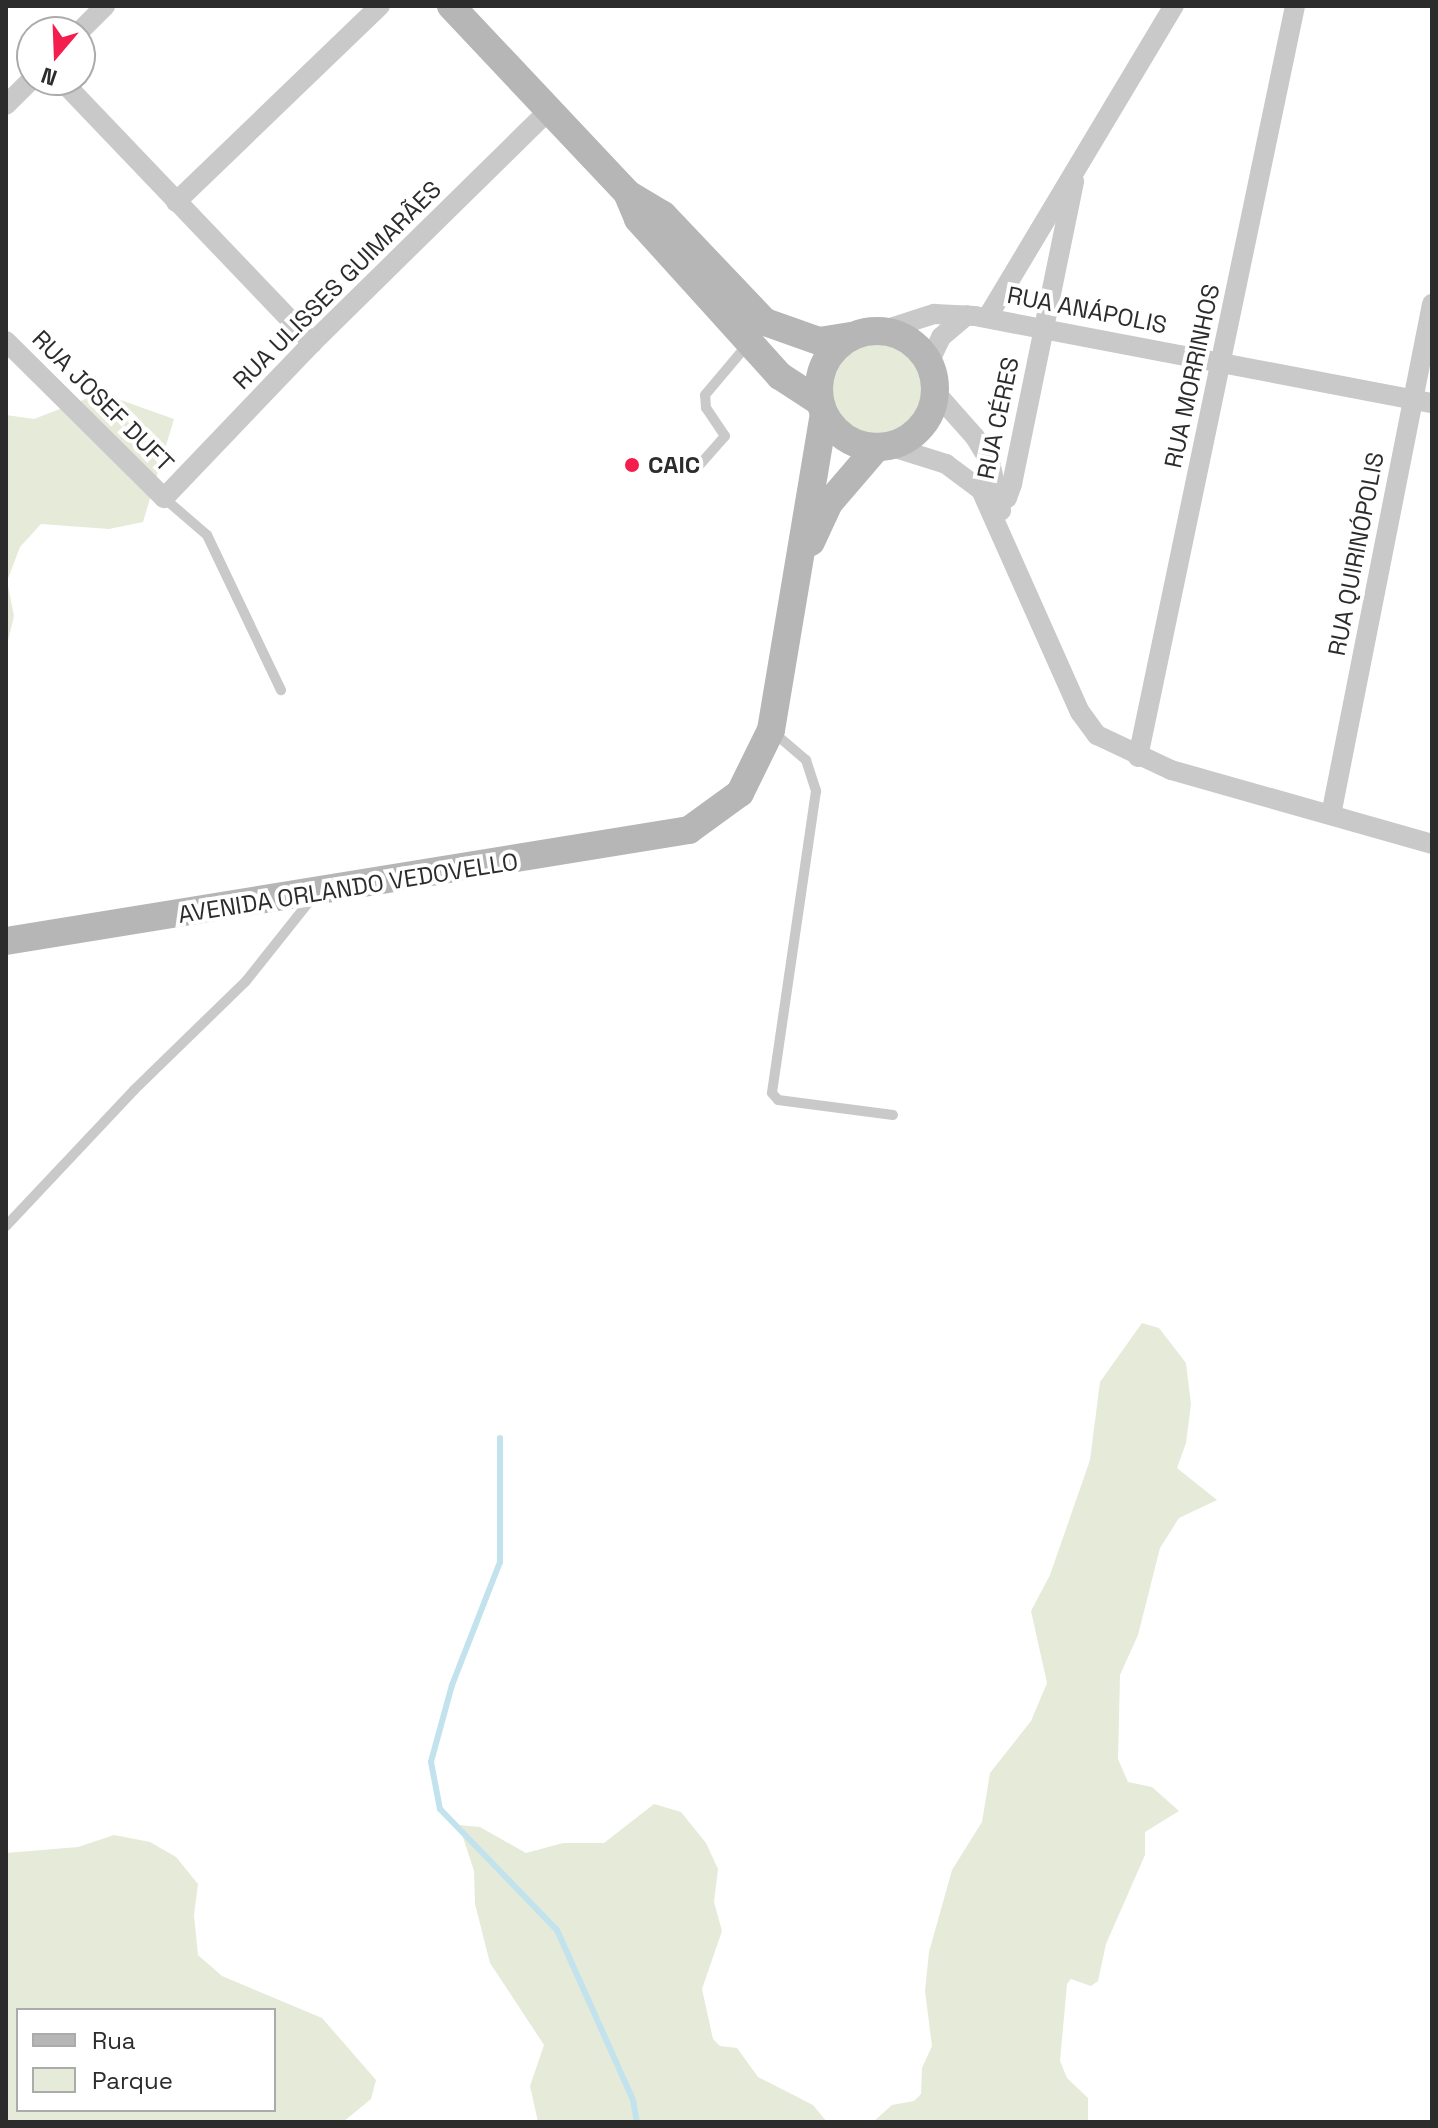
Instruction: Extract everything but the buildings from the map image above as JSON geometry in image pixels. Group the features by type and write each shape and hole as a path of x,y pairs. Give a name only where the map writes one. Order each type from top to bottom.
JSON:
{"street":[{"path":"176,202 380,6"},
{"path":"451,6 628,194 663,215 765,322 819,341 881,331 909,341 929,362 935,392 975,437 990,462 996,507 1007,546 1080,712 1111,744 1138,757 1432,844"},
{"path":"929,362 941,337 977,316 1077,166 1174,6"},
{"name":"RUA MORRINHOS","path":"1138,757 1295,6"},
{"path":"76,96 312,343"},
{"name":"RUA ULISSES GUIMARÃES","path":"164,498 312,343 549,110"},
{"name":"RUA CÉRES","path":"996,507 1012,484 1077,166"},
{"path":"628,194 638,219 749,343 799,393 822,408 845,438 883,446 964,475 996,507"},
{"name":"RUA QUIRINÓPOLIS","path":"1331,815 1423,401 1432,304"},
{"name":"RUA ANÁPOLIS","path":"881,331 934,314 977,316 1423,401"},
{"path":"771,730 802,561 822,408 824,364 851,336"},
{"name":"RUA JOSEF DUFT","path":"6,341 164,498"},
{"path":"802,561 829,503 883,446 916,432 935,392"},
{"name":"AVENIDA ORLANDO VEDOVELLO","path":"6,941 689,830 740,793 771,730"}],"lane":[{"path":"696,469 725,436 706,408 705,395 749,343"},
{"path":"164,498 207,535 281,690"},
{"path":"771,730 806,760 816,791 772,1093 778,1100 893,1115"},
{"path":"6,1226 134,1090 246,981 316,893"}],"green space":[{"path":"877,341 896,344 912,355 923,371 926,390 923,409 912,425 896,436 877,439 858,436 842,425 831,409 828,390 831,371 842,355 858,344"},
{"path":"101,393 174,419 143,522 109,529 41,524 20,547 7,581 14,616 6,649 6,415 34,419"},
{"path":"1142,1323 1159,1328 1186,1363 1191,1404 1186,1443 1177,1468 1217,1500 1179,1518 1160,1548 1138,1635 1120,1675 1118,1759 1128,1782 1152,1787 1179,1811 1145,1832 1145,1855 1106,1944 1098,1981 1091,1986 1071,1979 1067,1984 1060,2061 1067,2078 1088,2098 1088,2120 873,2122 892,2105 914,2101 921,2094 922,2068 932,2046 925,1991 929,1952 952,1870 982,1822 990,1773 1031,1721 1047,1683 1031,1611 1050,1575 1090,1460 1100,1382"},
{"path":"654,1804 681,1812 706,1843 718,1869 714,1902 722,1931 702,1989 713,2039 720,2046 737,2048 758,2077 813,2105 827,2122 538,2122 530,2086 544,2045 490,1963 475,1904 474,1871 459,1825 480,1827 526,1853 563,1843 604,1843"},
{"path":"114,1835 150,1842 176,1857 198,1884 194,1915 198,1955 222,1976 322,2018 376,2080 371,2099 343,2122 6,2122 6,1853 78,1847"}],"waterway":[{"path":"500,1438 500,1562 452,1685 431,1762 440,1809 557,1930 633,2100 637,2122"}],"place":[{"name":"CAIC","path":"632,465"}]}
